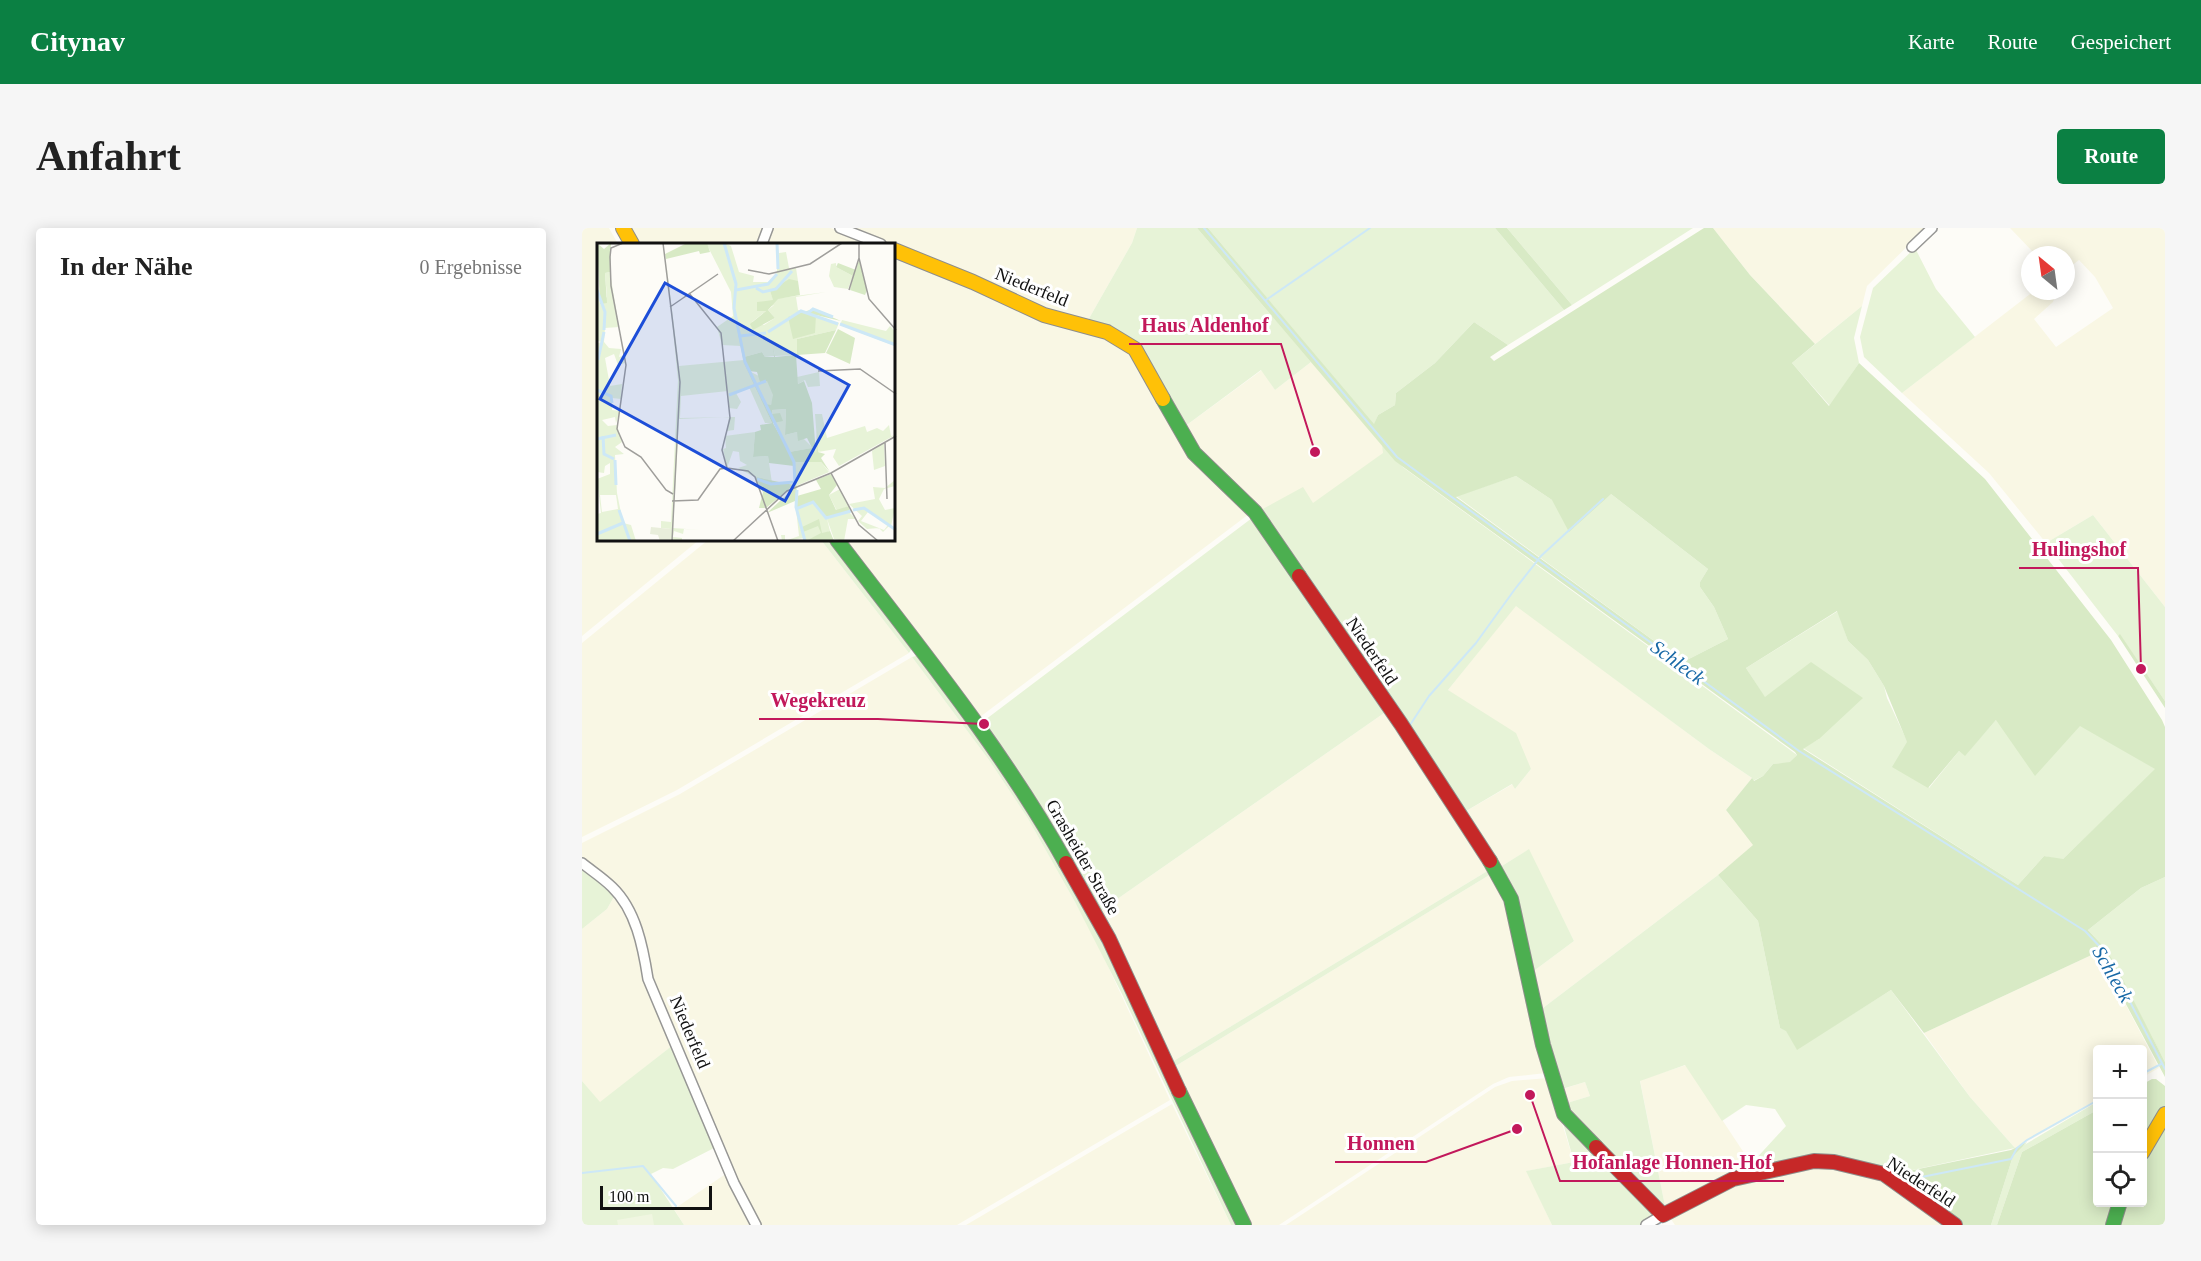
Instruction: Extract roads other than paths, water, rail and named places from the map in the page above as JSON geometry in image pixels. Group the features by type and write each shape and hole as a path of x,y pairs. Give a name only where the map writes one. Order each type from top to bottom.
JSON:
{"street":[{"path":"623,228 631,243"},
{"path":"762,243 768,228"},
{"path":"840,228 878,243"},
{"path":"1912,247 1932,228"},
{"name":"Niederfeld","path":"896,251 973,282 1044,315 1107,332 1135,349 1194,453 1255,512 1401,724 1499,875 1511,900 1543,1045 1564,1114 1663,1215"},
{"name":"Grasheider Straße","path":"839,542 964,706 1043,821 1109,939 1181,1096 1244,1225"},
{"name":"Niederfeld","path":"582,863 613,888 626,903 643,944 648,979 734,1183 756,1225"},
{"path":"2147,1145 2165,1114"},
{"name":"Niederfeld","path":"1646,1225 1733,1179 1814,1161 1834,1162 1884,1174 1955,1225"},
{"path":"2113,1225 2119,1207"}],"waterway":[{"name":"Schleck","path":"1204,228 1397,457 1799,751 2085,931 2103,950 2165,1069"},
{"path":"1266,300 1370,228"},
{"path":"1411,727 1410,725 1429,696 1476,643 1541,556 1603,499"},
{"path":"2147,1071 2161,1064"},
{"path":"1902,1181 2011,1159 2017,1148 2027,1140 2093,1103"},
{"path":"582,1173 643,1166 676,1206"},
{"path":"1657,1225 1664,1221"}],"place":[{"name":"Haus Aldenhof","path":"1315,452"},
{"name":"Hulingshof","path":"2141,669"},
{"name":"Wegekreuz","path":"984,724"},
{"name":"Hofanlage Honnen-Hof","path":"1530,1095"},
{"name":"Honnen","path":"1517,1129"}]}
